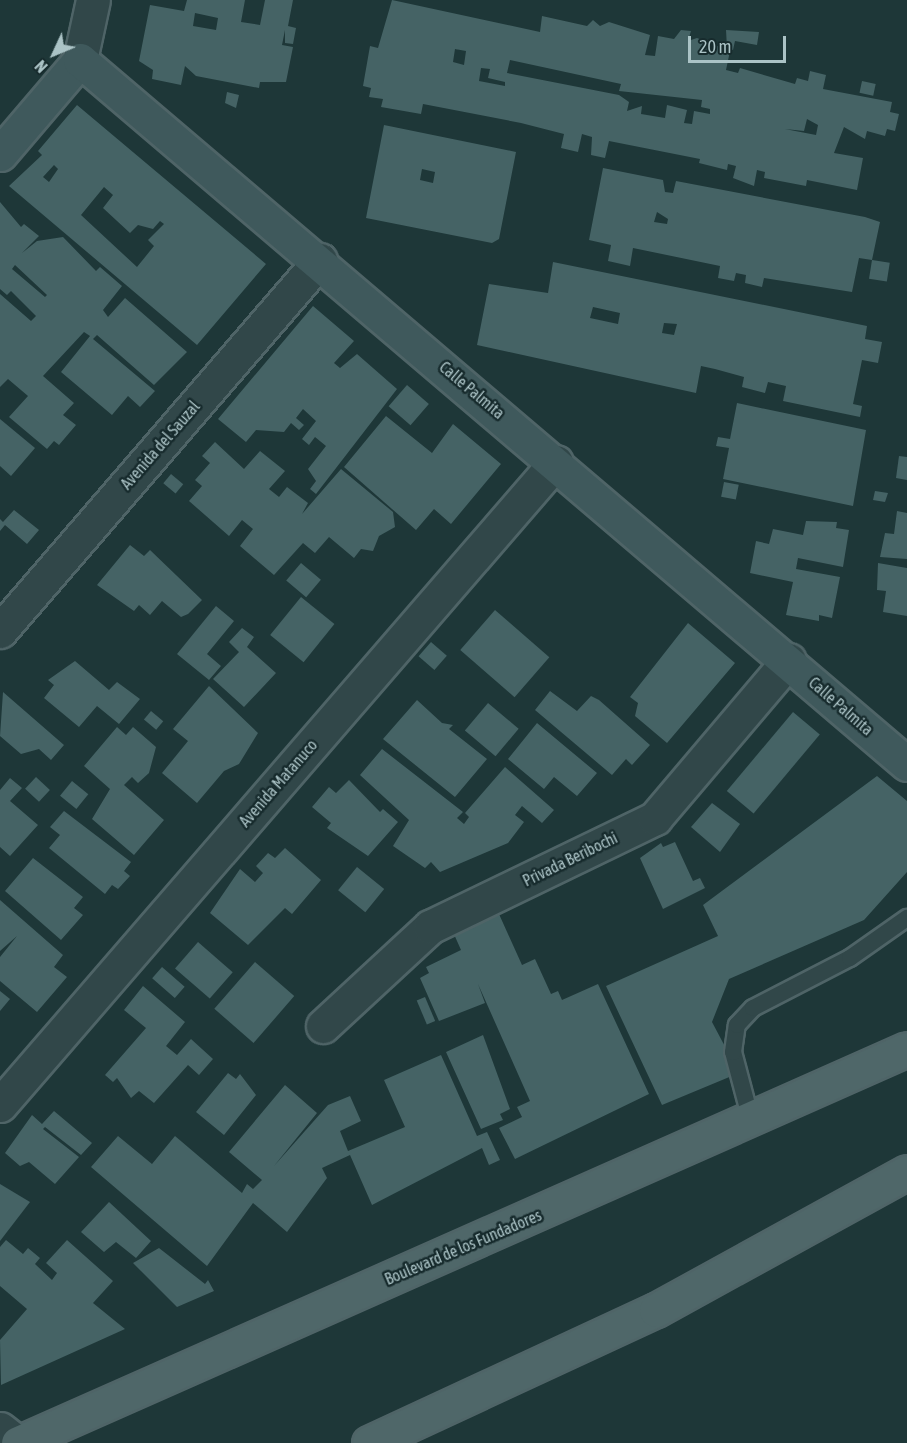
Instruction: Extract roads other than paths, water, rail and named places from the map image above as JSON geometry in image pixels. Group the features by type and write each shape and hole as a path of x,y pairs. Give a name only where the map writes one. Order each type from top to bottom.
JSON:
{"main road":[{"name":"Boulevard de los Fundadores","path":"18,1443 907,1049"},
{"path":"369,1443 656,1311 907,1172"}],"street":[{"path":"0,154 80,60 93,0"},
{"name":"Calle Palmita","path":"80,60 320,260 789,660 904,753"},
{"name":"Avenida del Sauzal","path":"0,631 320,260"},
{"name":"Avenida Matanuco","path":"0,1105 556,462"},
{"name":"Privada Beribochi","path":"323,1026 430,927 655,818 789,660"},
{"path":"0,1429 18,1443"}],"lane":[{"path":"751,1120 733,1052 737,1025 753,1008 850,958 907,918"}]}
